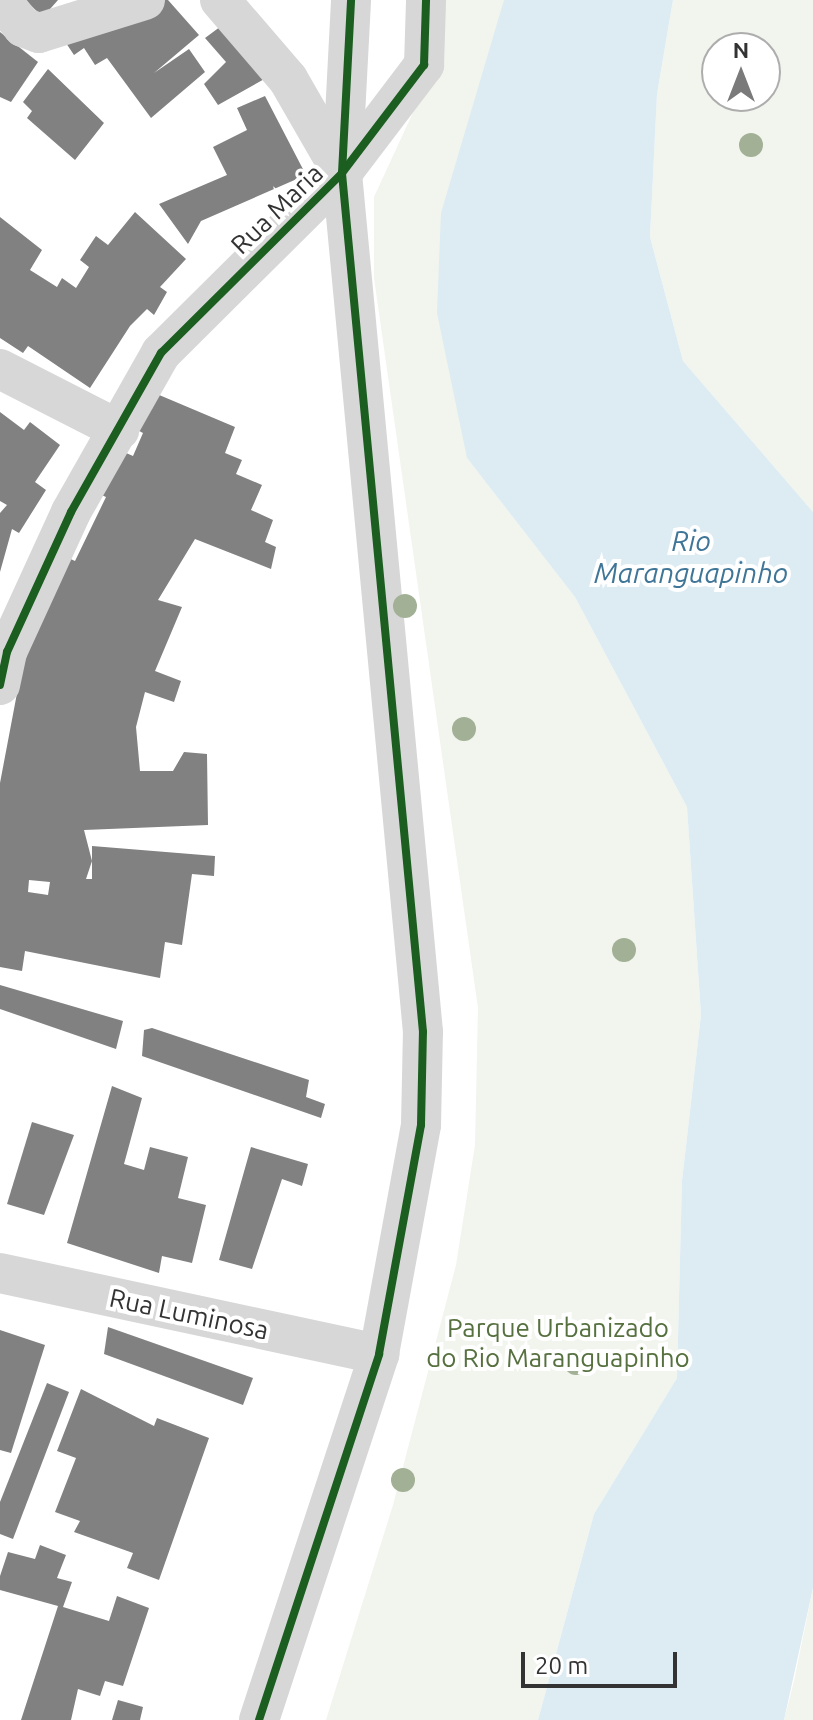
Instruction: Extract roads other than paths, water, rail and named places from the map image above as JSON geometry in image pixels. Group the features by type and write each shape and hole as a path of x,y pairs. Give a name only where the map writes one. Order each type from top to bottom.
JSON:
{"street":[{"path":"1,0 23,27 39,33 145,0"},
{"name":"Rua Maria","path":"220,0 288,79 342,173"},
{"path":"259,1720 379,1354 421,1125 423,1032 342,173 351,0"},
{"name":"Rua Maria","path":"2,662 71,512 161,353 342,173 424,65 426,0"},
{"path":"0,369 119,430"},
{"name":"Rua Luminosa","path":"0,1273 379,1354"}],"water":[{"name":"Rio Maranguapinho","path":"504,0 673,0 657,94 650,237 683,361 813,512 813,1588 784,1720 538,1720 594,1514 677,1378 682,1181 701,1015 687,807 575,597 467,458 437,313 441,213"}],"park label":[{"name":"Parque Urbanizado do Rio Maranguapinho","path":"558,1343"}]}
